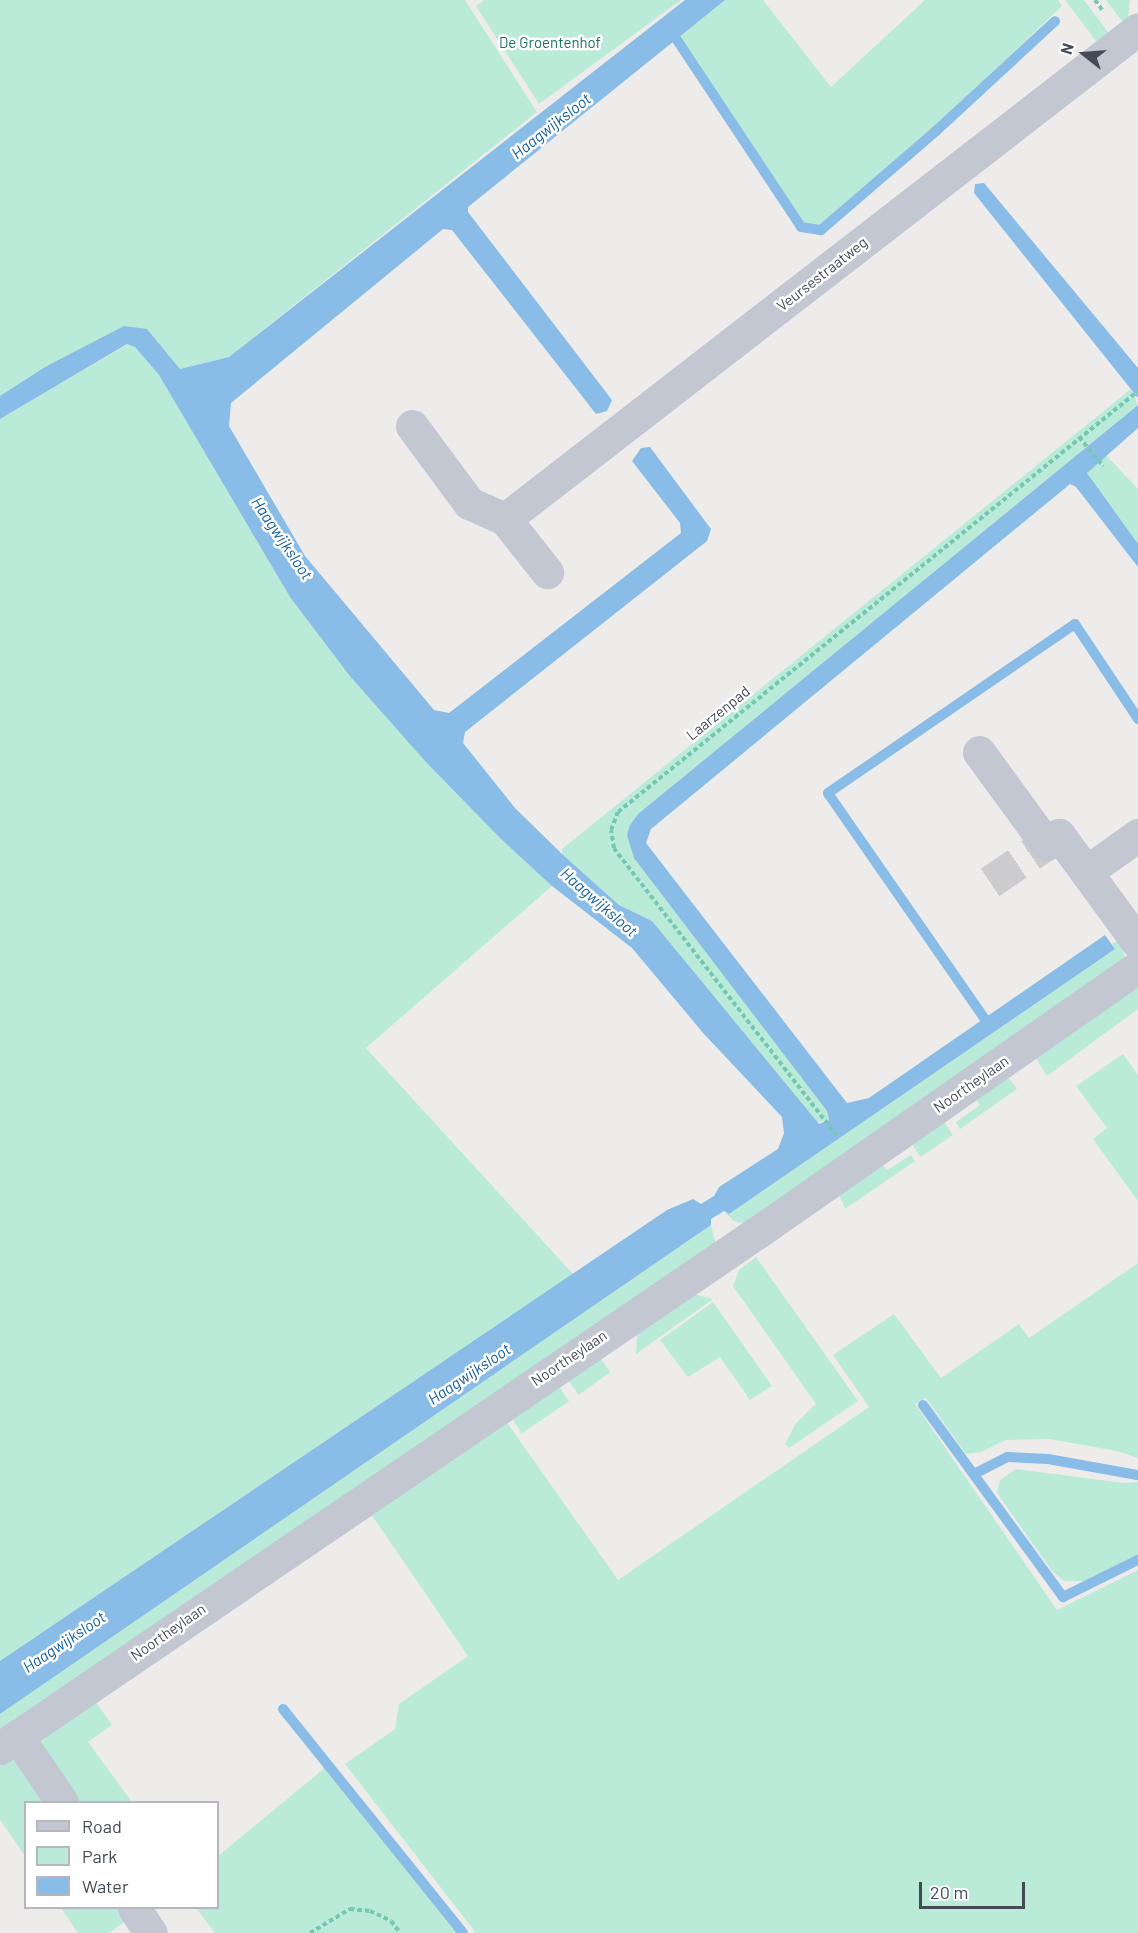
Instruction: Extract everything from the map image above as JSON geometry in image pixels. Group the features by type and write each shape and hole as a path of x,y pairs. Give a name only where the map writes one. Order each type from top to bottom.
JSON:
{"street":[{"name":"Veursestraatweg","path":"505,519 1138,29"},
{"path":"412,426 469,503 505,519 547,572"},
{"path":"979,752 1046,844 1059,836 1138,943"},
{"path":"1086,872 1138,835"},
{"name":"Noortheylaan","path":"8,1742 777,1219 1138,967"},
{"path":"8,1742 60,1801"},
{"path":"135,1909 151,1933"}],"path":[{"name":"Laarzenpad","path":"843,1144 614,849 615,821 626,803 1138,391"},
{"path":"1079,437 1103,466"},
{"path":"310,1933 350,1909 370,1911 391,1922 400,1933"}],"green space":[{"path":"0,0 465,0 537,112 229,357 180,369 147,329 45,367 0,396"},
{"name":"De Groentenhof","path":"484,0 681,0 539,104 476,6"},
{"path":"725,0 763,0 831,87 925,0 1058,0 1062,6 943,119 819,226 806,225 678,35"},
{"path":"1065,0 1084,0 1111,36 1099,45"},
{"path":"1106,0 1130,0 1127,28"},
{"path":"128,344 135,347 159,375 290,597 349,675 501,839 552,886 366,1048 573,1274 0,1661 0,419"},
{"path":"1131,389 1138,405 638,814 630,825 827,1111 829,1120 814,1123 652,921 619,905 562,854 562,849"},
{"path":"1106,455 1138,489 1138,544 1088,479 1088,468"},
{"path":"1120,939 1127,965 748,1225 734,1221 724,1212 729,1214 1115,949 1112,944"},
{"path":"1138,978 1138,1009 1047,1076 1036,1058"},
{"path":"1123,1054 1138,1075 1138,1201 1093,1139 1107,1128 1076,1086"},
{"path":"1004,1072 1017,1089 960,1129 956,1122 980,1105 973,1094"},
{"path":"940,1116 953,1135 921,1157 908,1138"},
{"path":"911,1155 915,1161 845,1209 839,1195 879,1160 887,1170"},
{"path":"711,1225 717,1248 0,1737 0,1714"},
{"path":"756,1257 858,1401 789,1448 785,1444 796,1423 816,1404 733,1286 739,1270"},
{"path":"1138,1263 1138,1458 1117,1451 1049,1439 1006,1440 981,1452 966,1454 926,1398 915,1404 1057,1610 1138,1570 1138,1933 476,1933 345,1764 395,1729 399,1704 468,1656 367,1508 503,1417 618,1580 869,1407 833,1355 894,1314 941,1378 1019,1324 1029,1338"},
{"path":"682,1291 713,1299 636,1354 638,1321"},
{"path":"713,1302 772,1386 750,1400 720,1357 688,1377 660,1340"},
{"path":"595,1351 610,1372 579,1395 563,1374"},
{"path":"554,1379 569,1401 522,1433 507,1411"},
{"path":"1016,1469 1124,1483 1138,1482 1138,1556 1107,1573 1083,1581 1064,1581 1052,1571 997,1493 1000,1480"},
{"path":"91,1695 112,1725 88,1742 131,1801 75,1801 31,1739"},
{"path":"8,1751 43,1801 24,1801 24,1855 0,1820 0,1757"},
{"path":"326,1767 458,1933 215,1933 197,1909 219,1909 219,1855"},
{"path":"62,1909 120,1909 127,1920 109,1933 78,1933"}],"water":[{"name":"Haagwijksloot","path":"685,0 725,0 468,207 468,212 612,400 607,411 596,414 452,230 443,229 231,403 229,426 305,556 434,710 449,713 681,533 680,523 632,461 641,448 650,447 711,529 707,541 465,732 463,743 515,808 562,854 619,905 652,921 819,1124 829,1120 827,1111 634,858 627,835 630,825 638,814 1138,405 1138,428 1087,473 1138,544 1138,567 1076,487 1070,484 651,829 646,843 847,1103 869,1098 1105,935 1115,949 729,1214 724,1211 711,1219 711,1225 0,1714 0,1661 667,1210 693,1199 701,1204 714,1196 719,1187 778,1149 784,1133 782,1117 704,1034 632,948 552,886 501,839 425,761 349,675 290,597 159,375 135,347 127,344 0,419 0,396 45,367 124,326 147,329 180,369 229,357"},
{"path":"984,183 1138,368 1138,398 974,193 975,184"}],"waterway":[{"path":"671,31 801,227 821,230 936,131 1055,21"},
{"path":"989,1025 828,793 1075,624 1138,719"},
{"path":"923,1405 1063,1597 1138,1560"},
{"path":"974,1474 1008,1457 1048,1459 1138,1475"},
{"path":"283,1709 463,1933"}],"tunnel":[{"path":"990,882 1046,844"}]}
